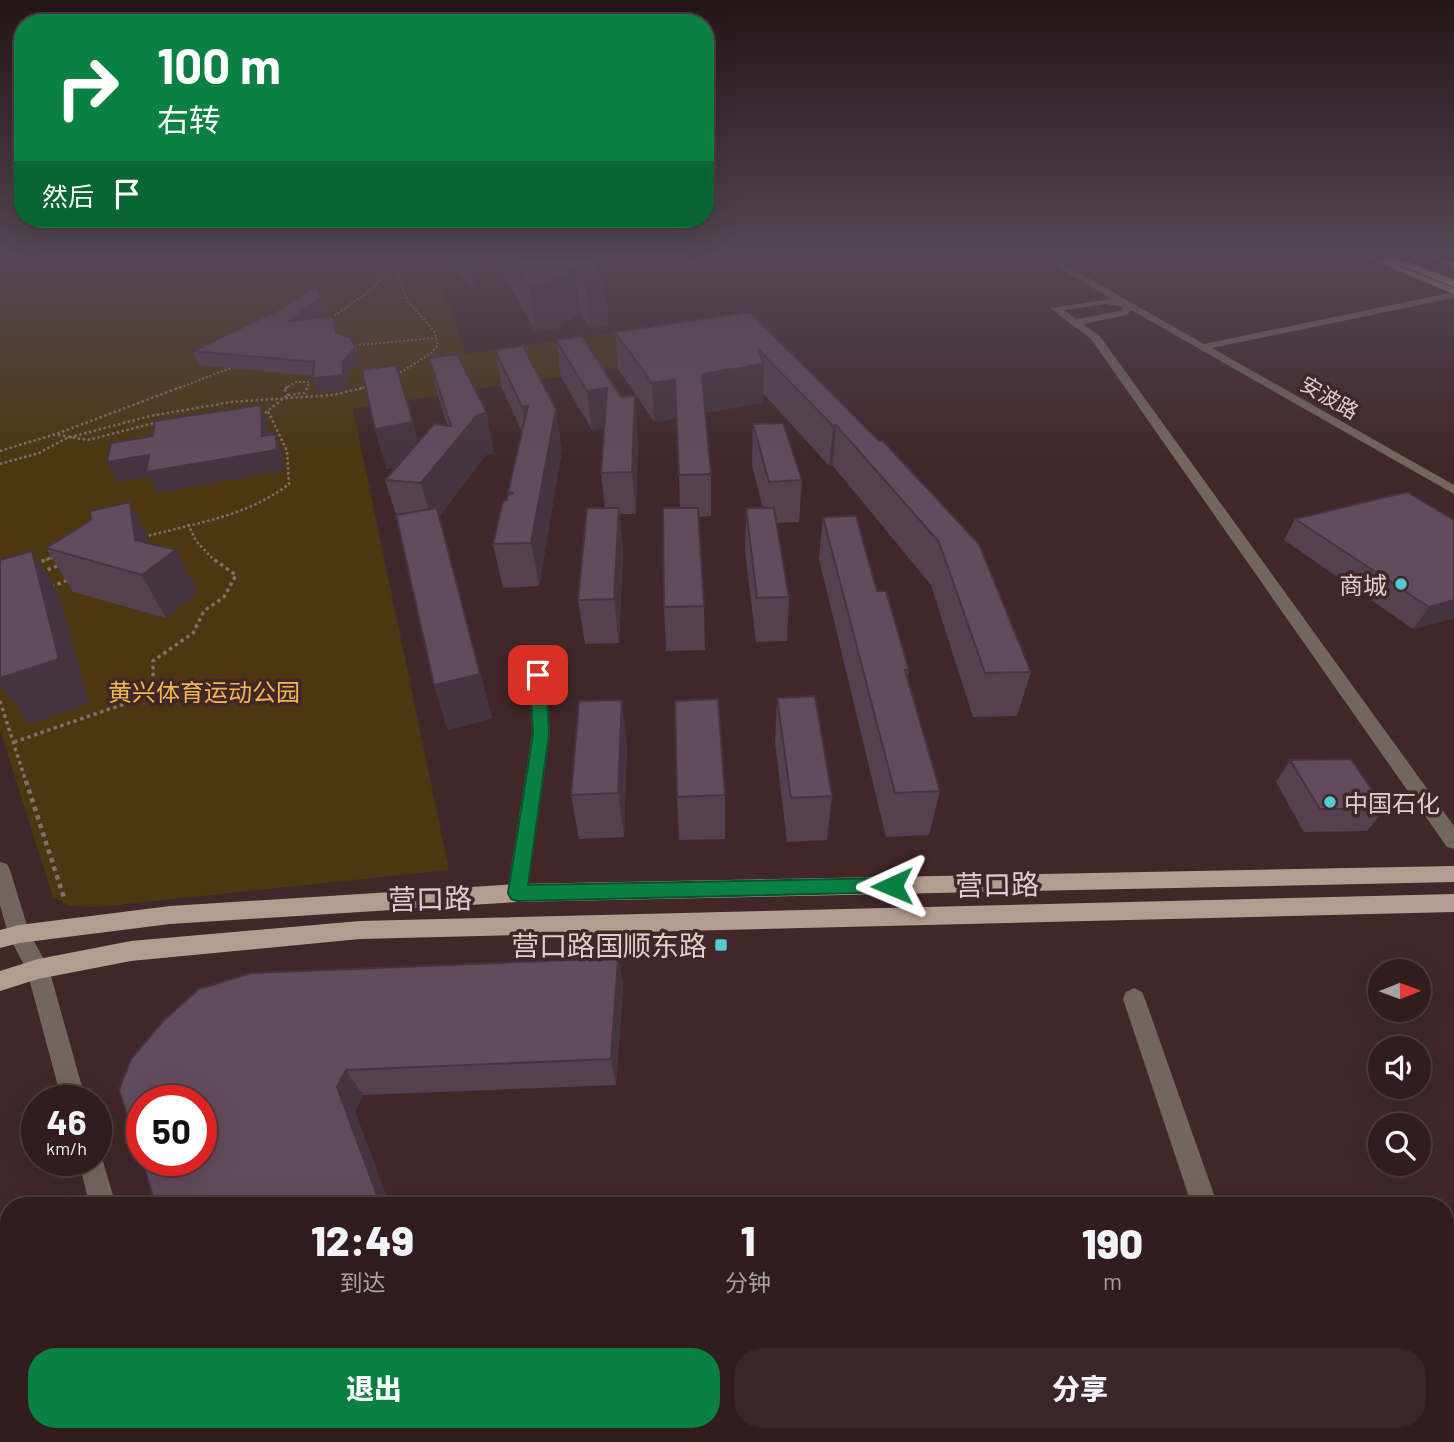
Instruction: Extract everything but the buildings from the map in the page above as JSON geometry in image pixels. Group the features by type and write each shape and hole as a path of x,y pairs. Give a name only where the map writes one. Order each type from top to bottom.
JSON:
{"main road":[{"name":"营口路","path":"9,937 170,915 517,893 1454,874"},
{"name":"营口路","path":"0,981 37,969 131,951 360,930 1454,903"}],"street":[{"path":"1076,322 1096,337 1454,841"},
{"name":"安波路","path":"1160,322 1454,490"},
{"path":"1203,346 1315,322"},
{"path":"517,893 541,734 538,675"},
{"path":"0,870 9,937 37,969 70,1085"},
{"path":"1133,999 1202,1197"},
{"path":"95,1176 101,1197"}],"path":[{"path":"388,379 430,354 438,345 424,322"},
{"path":"359,345 436,338"},
{"path":"0,451 56,435 240,365"},
{"path":"258,418 288,395 305,393 309,382 296,382 284,389 288,395"},
{"path":"0,464 39,453 67,438 150,416 231,402 333,395 379,383"},
{"path":"140,538 188,524 251,511 272,499 289,484 287,451 268,411"},
{"path":"56,435 88,440 154,423"},
{"path":"14,743 133,701 153,687 153,661 193,633 204,611 224,597 236,575 207,557 194,540 188,524"},
{"path":"31,565 55,557"},
{"path":"34,574 71,561"},
{"path":"43,590 80,576"},
{"path":"0,701 65,901"}],"green space":[{"name":"黄兴体育运动公园","path":"0,322 454,322 466,354 690,322 724,322 748,347 353,409 449,870 98,907 70,906 53,897 0,730"}],"place":[{"name":"商城","path":"1401,584"},
{"name":"中国石化","path":"1330,802"},
{"name":"营口路国顺东路","path":"721,945"}],"route":[{"path":"538,675 541,734 517,893 892,886"}]}
